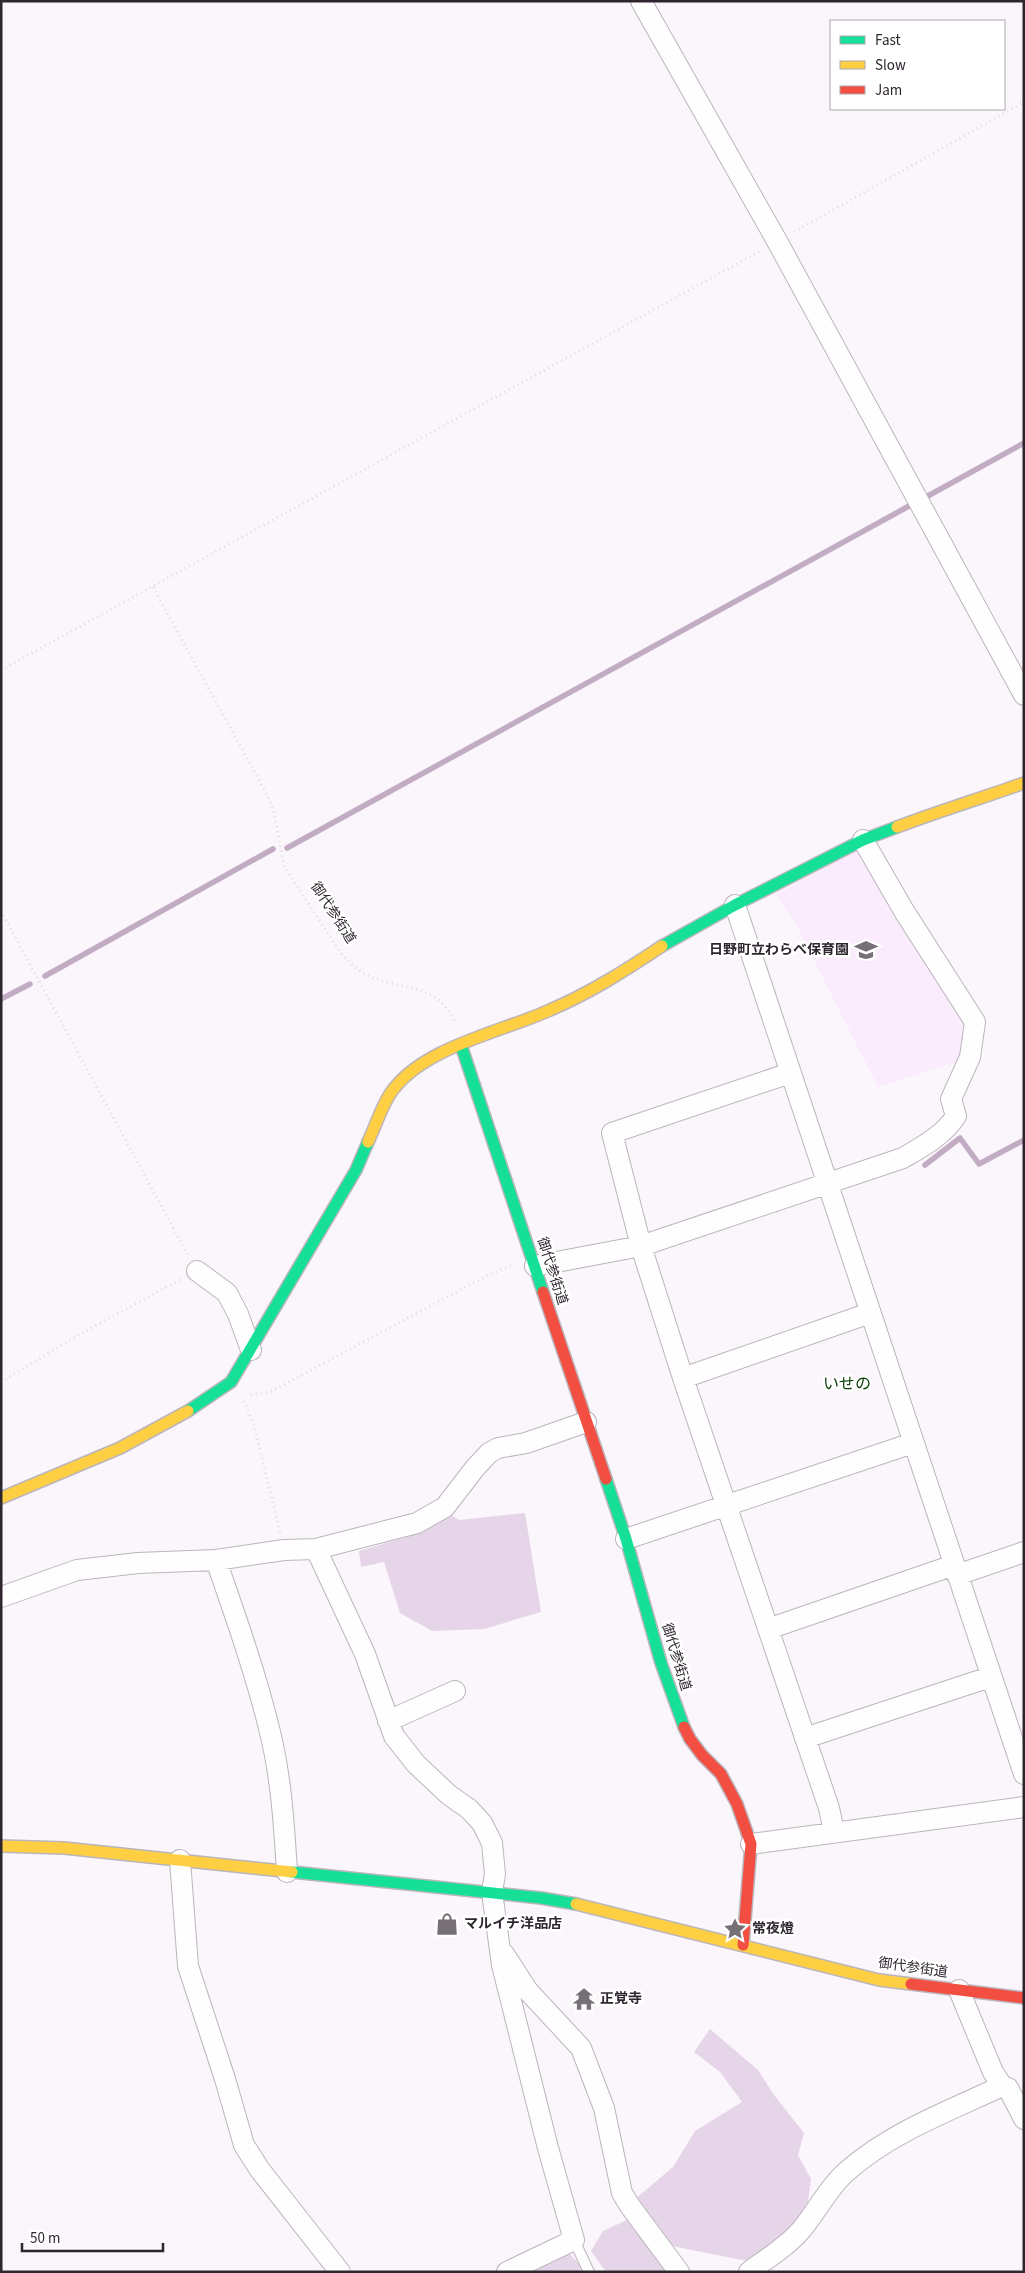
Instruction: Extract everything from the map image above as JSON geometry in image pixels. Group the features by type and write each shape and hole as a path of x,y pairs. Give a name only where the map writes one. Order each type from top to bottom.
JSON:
{"street":[{"path":"641,1 777,241 1024,695"},
{"path":"1,1498 75,1470 150,1433 231,1382 356,1170 390,1094 420,1066 464,1043 549,1011 593,989 680,934 863,840 949,807 962,805 1024,783"},
{"path":"536,1266 641,1246 903,1158 950,1126 956,1116 951,1099 970,1057 975,1022 904,911 863,840"},
{"path":"735,905 990,1677 1024,1774"},
{"name":"御代参街道","path":"464,1043 586,1422 626,1539 661,1662 678,1713 690,1739 702,1755 721,1774 737,1804 751,1844 743,1945 878,1980 1024,1998"},
{"path":"790,1074 612,1133 641,1246 683,1378 829,1808 834,1832"},
{"path":"197,1271 227,1293 238,1314 251,1350"},
{"path":"683,1378 870,1313"},
{"path":"1,1596 77,1570 138,1563 216,1560 284,1550 316,1549 417,1523 445,1507 475,1468 494,1451 526,1443 586,1422"},
{"path":"626,1539 913,1443"},
{"path":"316,1549 365,1654 376,1692 394,1736 416,1764 449,1795 469,1809 482,1823 492,1842 495,1874 492,1892 498,1944 545,2139 574,2240 507,2272"},
{"path":"768,1629 955,1570 1024,1552"},
{"path":"216,1560 243,1640 269,1728 284,1818 287,1872"},
{"path":"805,1738 990,1677"},
{"path":"388,1721 455,1691"},
{"path":"751,1844 1024,1807"},
{"path":"1,1846 64,1848 492,1892 579,1905 743,1945"},
{"path":"180,1860 188,1966 225,2079 244,2145 260,2170 340,2272"},
{"path":"498,1944 528,1991 581,2048 604,2108 622,2193 679,2272"},
{"path":"959,1990 993,2072 1002,2086 1008,2088 1024,2119"},
{"path":"749,2272 801,2230 846,2171 894,2138 926,2120 1002,2086"}],"lane":[{"path":"574,2240 589,2272"}],"path":[{"path":"1,670 777,241 1024,102"},
{"name":"御代参街道","path":"153,587 265,791 273,809 286,868 342,955 354,966 374,978 427,992 444,1002 464,1043"},
{"path":"1,911 197,1271 80,1334 1,1382"},
{"path":"284,1550 256,1434 242,1396 272,1391 490,1274 522,1263 536,1266"}],"shaded area":[{"name":"日野町立わらべ保育園","path":"857,849 965,1020 964,1047 957,1062 878,1087 797,926 776,895"},
{"path":"444,1511 459,1520 525,1513 541,1612 484,1629 432,1631 400,1613 384,1562 361,1567 359,1551 410,1536"},
{"path":"710,2029 758,2070 774,2095 804,2133 798,2155 811,2179 807,2209 775,2248 747,2261 672,2246 634,2200 673,2167 695,2131 742,2102 720,2072 694,2052"},
{"path":"629,2219 674,2272 606,2272 591,2251 603,2231"},
{"path":"567,2251 580,2265 581,2272 509,2272"}],"waterway":[{"path":"926,497 1024,443"},
{"path":"287,848 909,506"},
{"path":"45,976 273,849"},
{"path":"1,999 30,984"},
{"path":"925,1165 960,1138 979,1164 1024,1140"}],"traffic: fast":[{"path":"662,946 735,905 863,840 897,827"},
{"path":"461,1045 543,1292"},
{"path":"188,1411 231,1382 356,1170 368,1142"},
{"path":"606,1479 626,1539 661,1663 684,1727"},
{"path":"292,1872 541,1898 576,1904"}],"traffic: slow":[{"path":"897,827 1024,783"},
{"path":"368,1142 390,1094 404,1078 421,1064 464,1043 565,1003 608,981 662,946"},
{"path":"1,1498 120,1448 188,1411"},
{"path":"1,1846 64,1848 292,1872"},
{"path":"576,1904 879,1980 911,1984"}],"traffic: jam":[{"path":"543,1292 606,1479"},
{"path":"684,1727 702,1755 721,1774 737,1804 751,1844 743,1945"},
{"path":"911,1984 1024,1998"}],"place":[{"name":"日野町立わらべ保育園","path":"866,950"},
{"name":"マルイチ洋品店","path":"447,1924"},
{"name":"常夜燈","path":"735,1929"},
{"name":"正覚寺","path":"584,1999"}],"district":[{"name":"いせの","path":"847,1384"}]}
